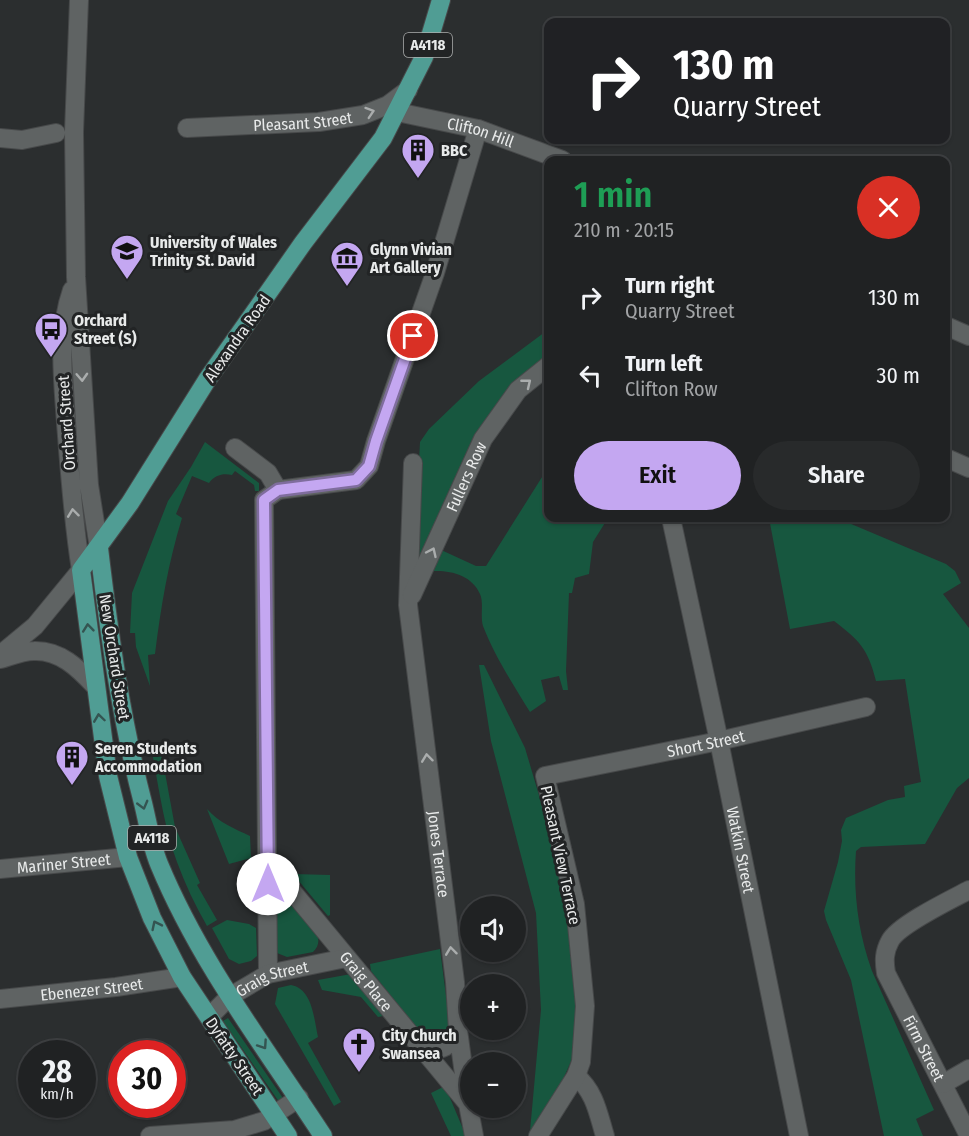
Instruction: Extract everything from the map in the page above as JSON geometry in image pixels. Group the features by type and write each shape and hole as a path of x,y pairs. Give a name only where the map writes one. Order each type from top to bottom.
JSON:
{"main road":[{"name":"Alexandra Road","path":"81,570 130,503 207,380 303,243 383,138 410,89 424,57 441,0"},
{"name":"New Orchard Street","path":"99,548 114,665 137,781 158,862 189,930 230,997"},
{"name":"New Orchard Street","path":"81,570 94,686 108,776 128,857 152,918 182,977"},
{"name":"Dyfatty Street","path":"182,977 288,1136"},
{"name":"Dyfatty Street","path":"230,997 323,1136"}],"street":[{"name":"Orchard Street","path":"79,0 74,132 76,277 87,469 99,548"},
{"name":"Pleasant Street","path":"187,128 319,122 363,115 388,105 410,89"},
{"name":"Clifton Hill","path":"397,112 478,129 551,156"},
{"path":"268,974 264,500 278,490 356,480 369,466 435,273 478,129"},
{"path":"0,138 22,140 56,133"},
{"name":"Orchard Street","path":"76,277 66,308 61,356 72,510 81,570"},
{"path":"950,328 969,336"},
{"name":"Fullers Row","path":"408,605 483,439 518,390 544,369"},
{"path":"235,448 268,473 278,490"},
{"path":"950,460 969,468"},
{"name":"Jones Terrace","path":"413,463 408,605 455,982 461,1052"},
{"name":"Watkin Street","path":"672,522 800,1136"},
{"name":"Alexandra Road","path":"0,657 35,626 81,570"},
{"path":"0,657 34,651 59,656 74,665 94,686"},
{"name":"Short Street","path":"545,776 719,741 866,707"},
{"name":"Pleasant View Terrace","path":"545,776 575,904 585,1006 581,1062 576,1076"},
{"name":"Mariner Street","path":"0,869 128,857"},
{"name":"Graig Place","path":"267,861 460,1094"},
{"name":"Firm Street","path":"969,890 906,926 891,939 883,958 886,973 969,1136"},
{"name":"Graig Street","path":"209,1017 230,997 268,974 346,957"},
{"name":"Ebenezer Street","path":"0,999 116,987 182,977"},
{"path":"424,1050 440,1050 452,1042 458,1030"},
{"path":"943,1083 969,1069"},
{"path":"538,1136 576,1076 589,1088 594,1098 605,1136"},
{"path":"150,1136 234,1130 264,1121 299,1098"},
{"name":"Graig Place","path":"471,1118 474,1136"}],"green space":[{"path":"544,333 544,364 505,393 488,416 434,524 420,559 414,560 420,442 429,429 479,381"},
{"path":"205,442 259,483 259,491 255,491 254,485 235,471 232,475 217,476 209,483 192,476 176,514 182,518 166,585 155,654 148,655 150,686 136,647 135,633 130,633 132,593 168,501"},
{"path":"544,474 544,522 606,522 593,542 589,574 575,578 572,593 569,593 566,671 568,690 563,690 559,676 541,680 546,701 530,712 483,626 480,594 472,582 460,575 433,571 439,549 476,566 486,566"},
{"path":"770,522 846,522 946,564 955,571 961,583 943,594 969,628 969,778 957,788 925,844 861,847 856,851 855,882 858,912 867,956 934,1110 916,1119 923,1136 884,1136 851,980 824,911 838,862 842,841 841,830 846,818 888,800 905,797 904,786 921,782 905,679 876,681 870,661 862,646 834,621 790,629"},
{"path":"479,665 484,665 525,748 541,802 566,906 574,959 577,1004 572,1059 561,1084 530,1131 541,1010 536,913 491,741"},
{"path":"161,751 175,827 200,883 197,885 217,920 207,926 183,878 169,835 152,752"},
{"path":"207,809 221,821 250,836 251,858 229,864"},
{"path":"293,874 330,875 330,915 328,916"},
{"path":"296,906 314,928 318,940 313,952 287,957 277,953 276,912 280,908"},
{"path":"227,920 249,924 256,928 257,956 251,961 239,964 229,959 212,928"},
{"path":"440,949 450,1027 440,1038 425,1042 425,1038 371,971 370,964"},
{"path":"351,974 389,1012 378,1017 361,997 322,990 318,980"},
{"path":"291,985 304,992 314,1014 318,1037 308,1043 341,1102 334,1106 275,1004 278,988"},
{"path":"228,1018 287,1104 282,1106 223,1021"},
{"path":"445,1086 466,1136 451,1136 431,1093"}],"place":[{"name":"BBC","path":"418,179"},
{"name":"University of Wales Trinity St. David","path":"127,280"},
{"name":"Glynn Vivian Art Gallery","path":"347,287"},
{"name":"Orchard Street (S)","path":"51,358"},
{"name":"Seren Students Accommodation","path":"72,786"},
{"name":"City Church Swansea","path":"359,1073"}],"route":[{"path":"268,884 264,500 278,490 356,480 364,473 369,466 413,336"}]}
